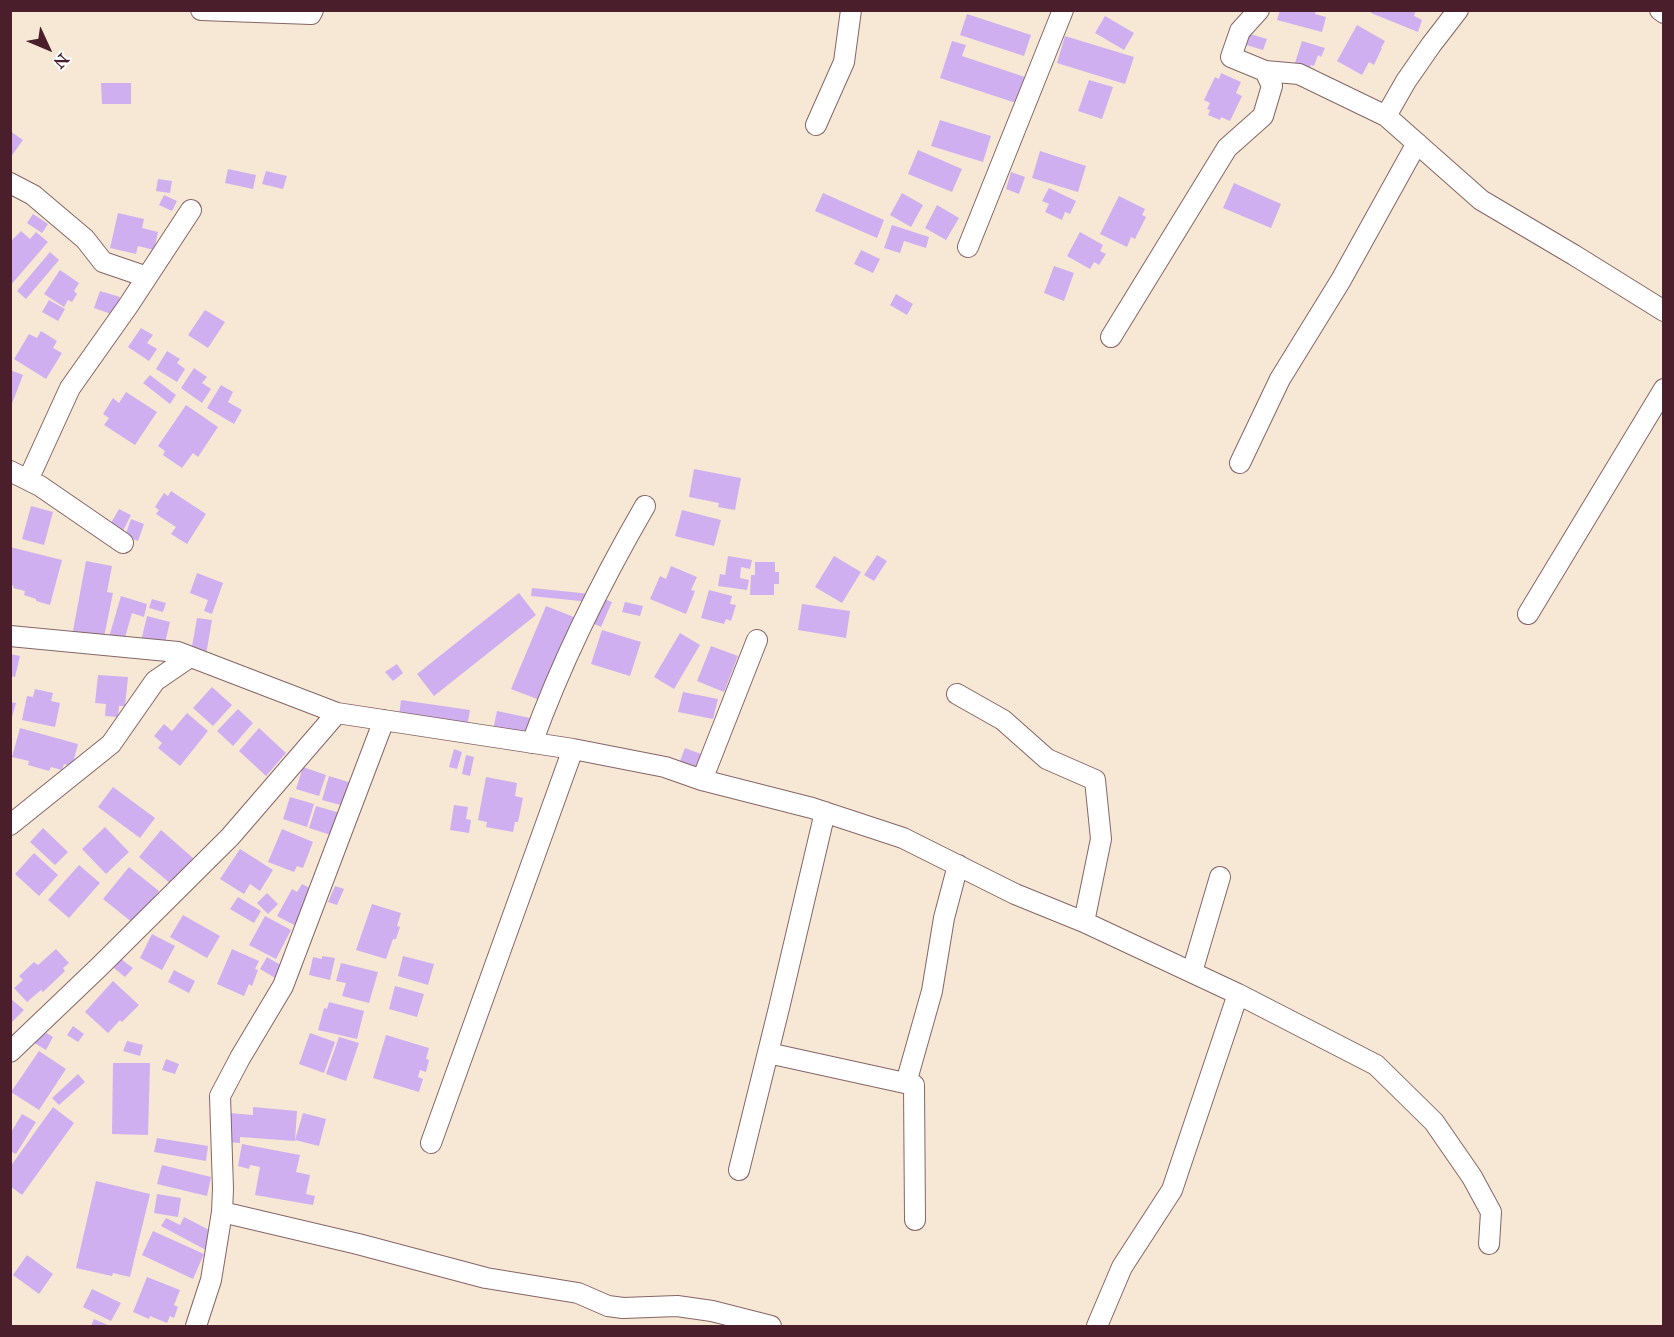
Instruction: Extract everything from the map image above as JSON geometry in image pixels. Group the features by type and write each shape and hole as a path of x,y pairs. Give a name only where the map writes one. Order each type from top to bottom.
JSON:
{"street":[{"path":"201,10 311,14 313,10"},
{"path":"816,125 844,62 851,10"},
{"path":"968,247 1063,10"},
{"path":"1259,10 1240,32 1231,57 1265,71 1299,74 1386,116 1481,200 1664,311"},
{"path":"1386,116 1406,81 1458,10"},
{"path":"1111,338 1227,148 1263,116 1272,86 1265,71"},
{"path":"1240,463 1280,379 1341,280 1417,143"},
{"path":"10,183 42,202 85,239 103,262 147,277"},
{"path":"28,480 70,388 191,210"},
{"path":"1528,614 1664,389"},
{"path":"10,471 28,480 123,543"},
{"path":"532,743 546,704 610,566 645,506"},
{"path":"10,636 178,652 337,713 573,749 665,766 702,780 825,812 903,838 1015,894 1084,922 1239,994 1376,1065 1434,1122 1472,1177 1491,1212 1489,1244"},
{"path":"702,780 757,640"},
{"path":"10,825 111,744 155,681 164,651"},
{"path":"155,681 190,657"},
{"path":"957,694 1003,720 1047,759 1095,780 1101,839 1084,922"},
{"path":"10,1052 230,837 337,713"},
{"path":"196,1326 211,1280 222,1212 220,1096 283,987 384,720"},
{"path":"431,1143 573,749"},
{"path":"739,1170 825,812"},
{"path":"906,1083 933,991 944,918 958,865"},
{"path":"1192,972 1220,877"},
{"path":"1097,1326 1122,1267 1172,1190 1239,994"},
{"path":"768,1053 914,1085 915,1220"},
{"path":"222,1212 358,1244 486,1278 578,1293 608,1306 623,1308 677,1306 712,1311 771,1326"}],"building":[{"path":"1280,10 1316,10 1315,14 1326,17 1322,32 1277,20"},
{"path":"1372,10 1416,10 1414,16 1422,20 1418,32 1371,13"},
{"path":"967,14 1031,35 1024,56 960,35"},
{"path":"1105,16 1134,33 1124,50 1095,33"},
{"path":"1357,25 1385,41 1374,65 1369,62 1362,75 1337,61"},
{"path":"1247,33 1267,39 1263,50 1243,44"},
{"path":"1065,36 1134,57 1125,84 1057,63"},
{"path":"952,41 966,45 962,56 1025,77 1016,103 940,78"},
{"path":"1302,41 1325,48 1321,57 1318,55 1314,66 1311,65 1309,71 1294,66"},
{"path":"1221,73 1241,82 1236,93 1242,96 1230,121 1208,115 1210,110 1207,109 1210,103 1204,100 1215,77 1219,79"},
{"path":"1089,80 1113,87 1102,119 1078,111"},
{"path":"101,83 131,83 131,104 102,104"},
{"path":"940,120 991,136 983,162 931,146"},
{"path":"10,131 23,140 10,158"},
{"path":"918,150 962,169 952,192 908,174"},
{"path":"1040,151 1086,166 1078,192 1032,178"},
{"path":"228,169 256,175 253,189 225,183"},
{"path":"266,171 287,176 283,189 262,184"},
{"path":"1011,172 1025,177 1019,194 1006,189"},
{"path":"158,179 172,181 170,193 156,191"},
{"path":"1234,183 1281,204 1271,228 1223,208"},
{"path":"1049,188 1076,201 1070,214 1065,212 1062,220 1045,212 1049,204 1042,201"},
{"path":"823,193 884,220 877,238 815,211"},
{"path":"902,193 923,205 911,227 890,215"},
{"path":"164,195 177,201 172,211 159,205"},
{"path":"1119,196 1145,209 1142,215 1146,217 1135,239 1131,237 1127,247 1100,234"},
{"path":"937,205 959,218 946,240 925,228"},
{"path":"118,213 144,219 142,228 158,232 154,250 138,246 136,254 110,248"},
{"path":"33,214 48,224 42,233 27,223"},
{"path":"892,225 929,237 926,248 904,241 900,253 884,248"},
{"path":"21,231 30,239 36,232 48,242 10,286 10,242"},
{"path":"1080,232 1103,245 1100,251 1106,254 1099,265 1094,262 1090,269 1067,256"},
{"path":"861,250 880,259 873,273 854,264"},
{"path":"50,252 59,260 26,299 17,291"},
{"path":"1054,266 1074,273 1064,301 1044,293"},
{"path":"60,270 79,283 74,291 77,294 72,302 68,300 64,307 44,294"},
{"path":"100,291 120,297 114,315 94,308"},
{"path":"896,294 913,304 907,315 890,305"},
{"path":"49,300 65,309 58,321 42,312"},
{"path":"205,310 225,322 208,348 188,335"},
{"path":"141,328 153,335 147,343 157,349 149,361 128,347"},
{"path":"41,331 57,341 53,348 62,353 46,379 14,359 29,334 37,338"},
{"path":"167,351 180,359 177,363 185,369 177,382 156,369"},
{"path":"194,368 207,377 202,383 211,389 202,403 181,388"},
{"path":"10,370 23,375 11,406 10,406"},
{"path":"150,375 176,395 170,404 143,383"},
{"path":"221,385 233,392 228,402 242,410 234,424 207,408"},
{"path":"126,392 157,412 135,445 104,425 109,418 103,414 113,398 119,403"},
{"path":"186,405 218,427 198,457 193,453 182,468 163,455 165,451 158,446"},
{"path":"694,469 741,478 735,510 718,507 719,503 689,497"},
{"path":"171,491 206,514 187,544 171,534 176,527 156,514 159,510 155,507 164,493 168,496"},
{"path":"31,506 53,512 44,545 22,539"},
{"path":"119,509 131,515 121,535 108,528"},
{"path":"682,510 721,520 714,546 675,536"},
{"path":"131,519 144,524 138,541 125,536"},
{"path":"10,547 62,560 50,605 24,595 25,591 10,585"},
{"path":"877,555 887,561 874,581 864,575"},
{"path":"728,556 752,560 750,569 741,567 740,578 749,580 747,590 718,586 720,574 725,575"},
{"path":"834,556 861,572 842,603 815,587"},
{"path":"86,561 112,566 107,592 113,593 103,642 72,636"},
{"path":"755,562 775,562 775,572 779,572 779,584 774,584 774,595 750,595 751,575 755,575"},
{"path":"671,566 697,577 691,590 695,591 686,614 650,599 660,576 666,579"},
{"path":"197,573 223,583 212,614 204,611 208,600 190,593"},
{"path":"532,588 591,594 590,602 531,596"},
{"path":"709,590 732,596 730,604 736,605 731,621 726,619 724,624 701,618"},
{"path":"519,593 536,615 434,696 417,674"},
{"path":"121,596 147,604 144,617 132,613 124,641 109,637"},
{"path":"599,597 612,602 601,627 588,621"},
{"path":"152,599 166,603 163,612 149,608"},
{"path":"625,602 643,606 640,616 622,612"},
{"path":"802,604 850,611 846,638 798,630"},
{"path":"546,606 579,619 545,702 511,689"},
{"path":"147,616 170,622 164,647 141,641"},
{"path":"197,618 212,620 206,655 191,652"},
{"path":"602,630 641,642 630,676 591,664"},
{"path":"680,633 700,645 674,689 654,677"},
{"path":"711,646 738,656 724,692 697,681"},
{"path":"10,654 20,656 15,677 10,676"},
{"path":"397,664 403,673 393,681 385,672"},
{"path":"98,675 128,677 125,706 119,706 118,717 105,716 106,704 95,703"},
{"path":"212,687 232,705 213,726 193,708"},
{"path":"35,689 53,693 51,701 60,703 55,727 22,720 27,696 33,697"},
{"path":"683,692 718,699 713,719 678,712"},
{"path":"401,700 470,710 467,727 399,716"},
{"path":"10,702 16,703 11,721 10,721"},
{"path":"238,709 253,723 233,746 217,731"},
{"path":"497,711 535,719 531,738 493,730"},
{"path":"187,713 208,731 180,766 158,748 162,743 154,736 164,724 172,731"},
{"path":"20,728 78,744 72,767 64,764 62,770 51,767 49,771 28,765 29,761 12,757"},
{"path":"259,728 286,753 266,776 239,751"},
{"path":"685,748 701,754 696,767 680,761"},
{"path":"454,749 462,752 457,769 449,767"},
{"path":"466,755 474,757 470,776 462,774"},
{"path":"303,767 326,775 319,796 296,789"},
{"path":"329,776 355,784 348,807 322,800"},
{"path":"486,777 517,783 515,796 523,798 518,822 515,822 513,832 486,827 487,822 478,820"},
{"path":"113,787 155,818 140,838 98,807"},
{"path":"290,797 314,804 307,827 283,819"},
{"path":"454,805 468,807 466,819 471,820 469,833 450,830"},
{"path":"316,806 340,813 334,836 309,828"},
{"path":"105,827 129,852 106,874 82,849"},
{"path":"43,828 68,852 55,865 30,842"},
{"path":"282,829 313,842 303,868 297,866 294,872 268,862"},
{"path":"161,830 193,858 171,884 139,857"},
{"path":"240,849 273,870 260,891 250,884 244,894 220,879"},
{"path":"34,853 58,875 39,896 15,874"},
{"path":"79,865 100,883 69,918 48,900"},
{"path":"129,867 159,891 133,923 103,899"},
{"path":"302,884 314,890 296,926 277,916 292,889 297,892"},
{"path":"335,886 344,889 337,905 328,902"},
{"path":"267,893 278,904 268,914 257,903"},
{"path":"238,897 261,911 254,923 230,909"},
{"path":"372,904 401,913 397,926 400,927 386,959 356,950"},
{"path":"183,915 220,936 207,958 170,937"},
{"path":"265,916 291,930 276,959 249,945"},
{"path":"152,934 175,946 162,970 140,958"},
{"path":"56,949 69,963 63,968 65,971 43,992 41,990 27,1002 14,988 23,980 19,976 34,962 38,965"},
{"path":"232,949 259,961 252,986 249,984 244,996 217,984"},
{"path":"322,956 335,958 330,980 309,975 313,957 322,959"},
{"path":"403,956 434,964 428,985 398,976"},
{"path":"267,957 284,967 277,979 260,969"},
{"path":"121,959 133,968 125,977 114,968"},
{"path":"341,963 378,972 369,1003 342,996 346,983 336,981"},
{"path":"174,970 195,981 189,993 168,982"},
{"path":"113,981 139,1005 108,1033 85,1012"},
{"path":"395,986 424,994 417,1017 389,1009"},
{"path":"10,998 24,1010 10,1024"},
{"path":"329,1002 364,1011 357,1039 318,1030 324,1008 327,1009"},
{"path":"73,1026 84,1034 78,1042 67,1035"},
{"path":"40,1029 53,1037 46,1050 33,1042"},
{"path":"310,1033 335,1042 324,1073 299,1064"},
{"path":"386,1035 429,1048 426,1072 420,1070 418,1077 423,1079 419,1092 373,1078"},
{"path":"339,1037 359,1043 346,1081 326,1074"},
{"path":"127,1041 143,1045 140,1056 123,1051"},
{"path":"39,1051 66,1069 39,1110 11,1092"},
{"path":"166,1059 179,1064 175,1074 162,1070"},
{"path":"113,1063 150,1063 148,1135 112,1134"},
{"path":"78,1074 85,1082 59,1105 52,1098"},
{"path":"53,1107 74,1123 22,1195 10,1186 10,1167"},
{"path":"253,1107 297,1111 295,1141 240,1137 240,1143 226,1142 229,1113 253,1115"},
{"path":"303,1113 326,1119 319,1146 295,1140"},
{"path":"22,1114 36,1122 16,1154 10,1151 10,1134"},
{"path":"157,1138 208,1146 206,1161 154,1152"},
{"path":"242,1144 300,1155 296,1172 310,1175 306,1194 315,1196 313,1205 255,1195 260,1167 250,1165 249,1169 238,1166"},
{"path":"162,1165 211,1177 207,1196 157,1184"},
{"path":"96,1181 150,1194 130,1277 113,1273 112,1276 76,1268"},
{"path":"157,1194 181,1198 178,1217 154,1213"},
{"path":"184,1217 215,1233 206,1250 161,1226 166,1218 180,1225"},
{"path":"153,1231 204,1254 193,1279 142,1255"},
{"path":"27,1255 53,1274 39,1294 13,1275"},
{"path":"147,1277 180,1290 174,1305 178,1307 174,1318 170,1316 167,1323 133,1312"},
{"path":"92,1289 121,1303 111,1321 83,1307"},
{"path":"94,1319 110,1326 91,1326"}]}
